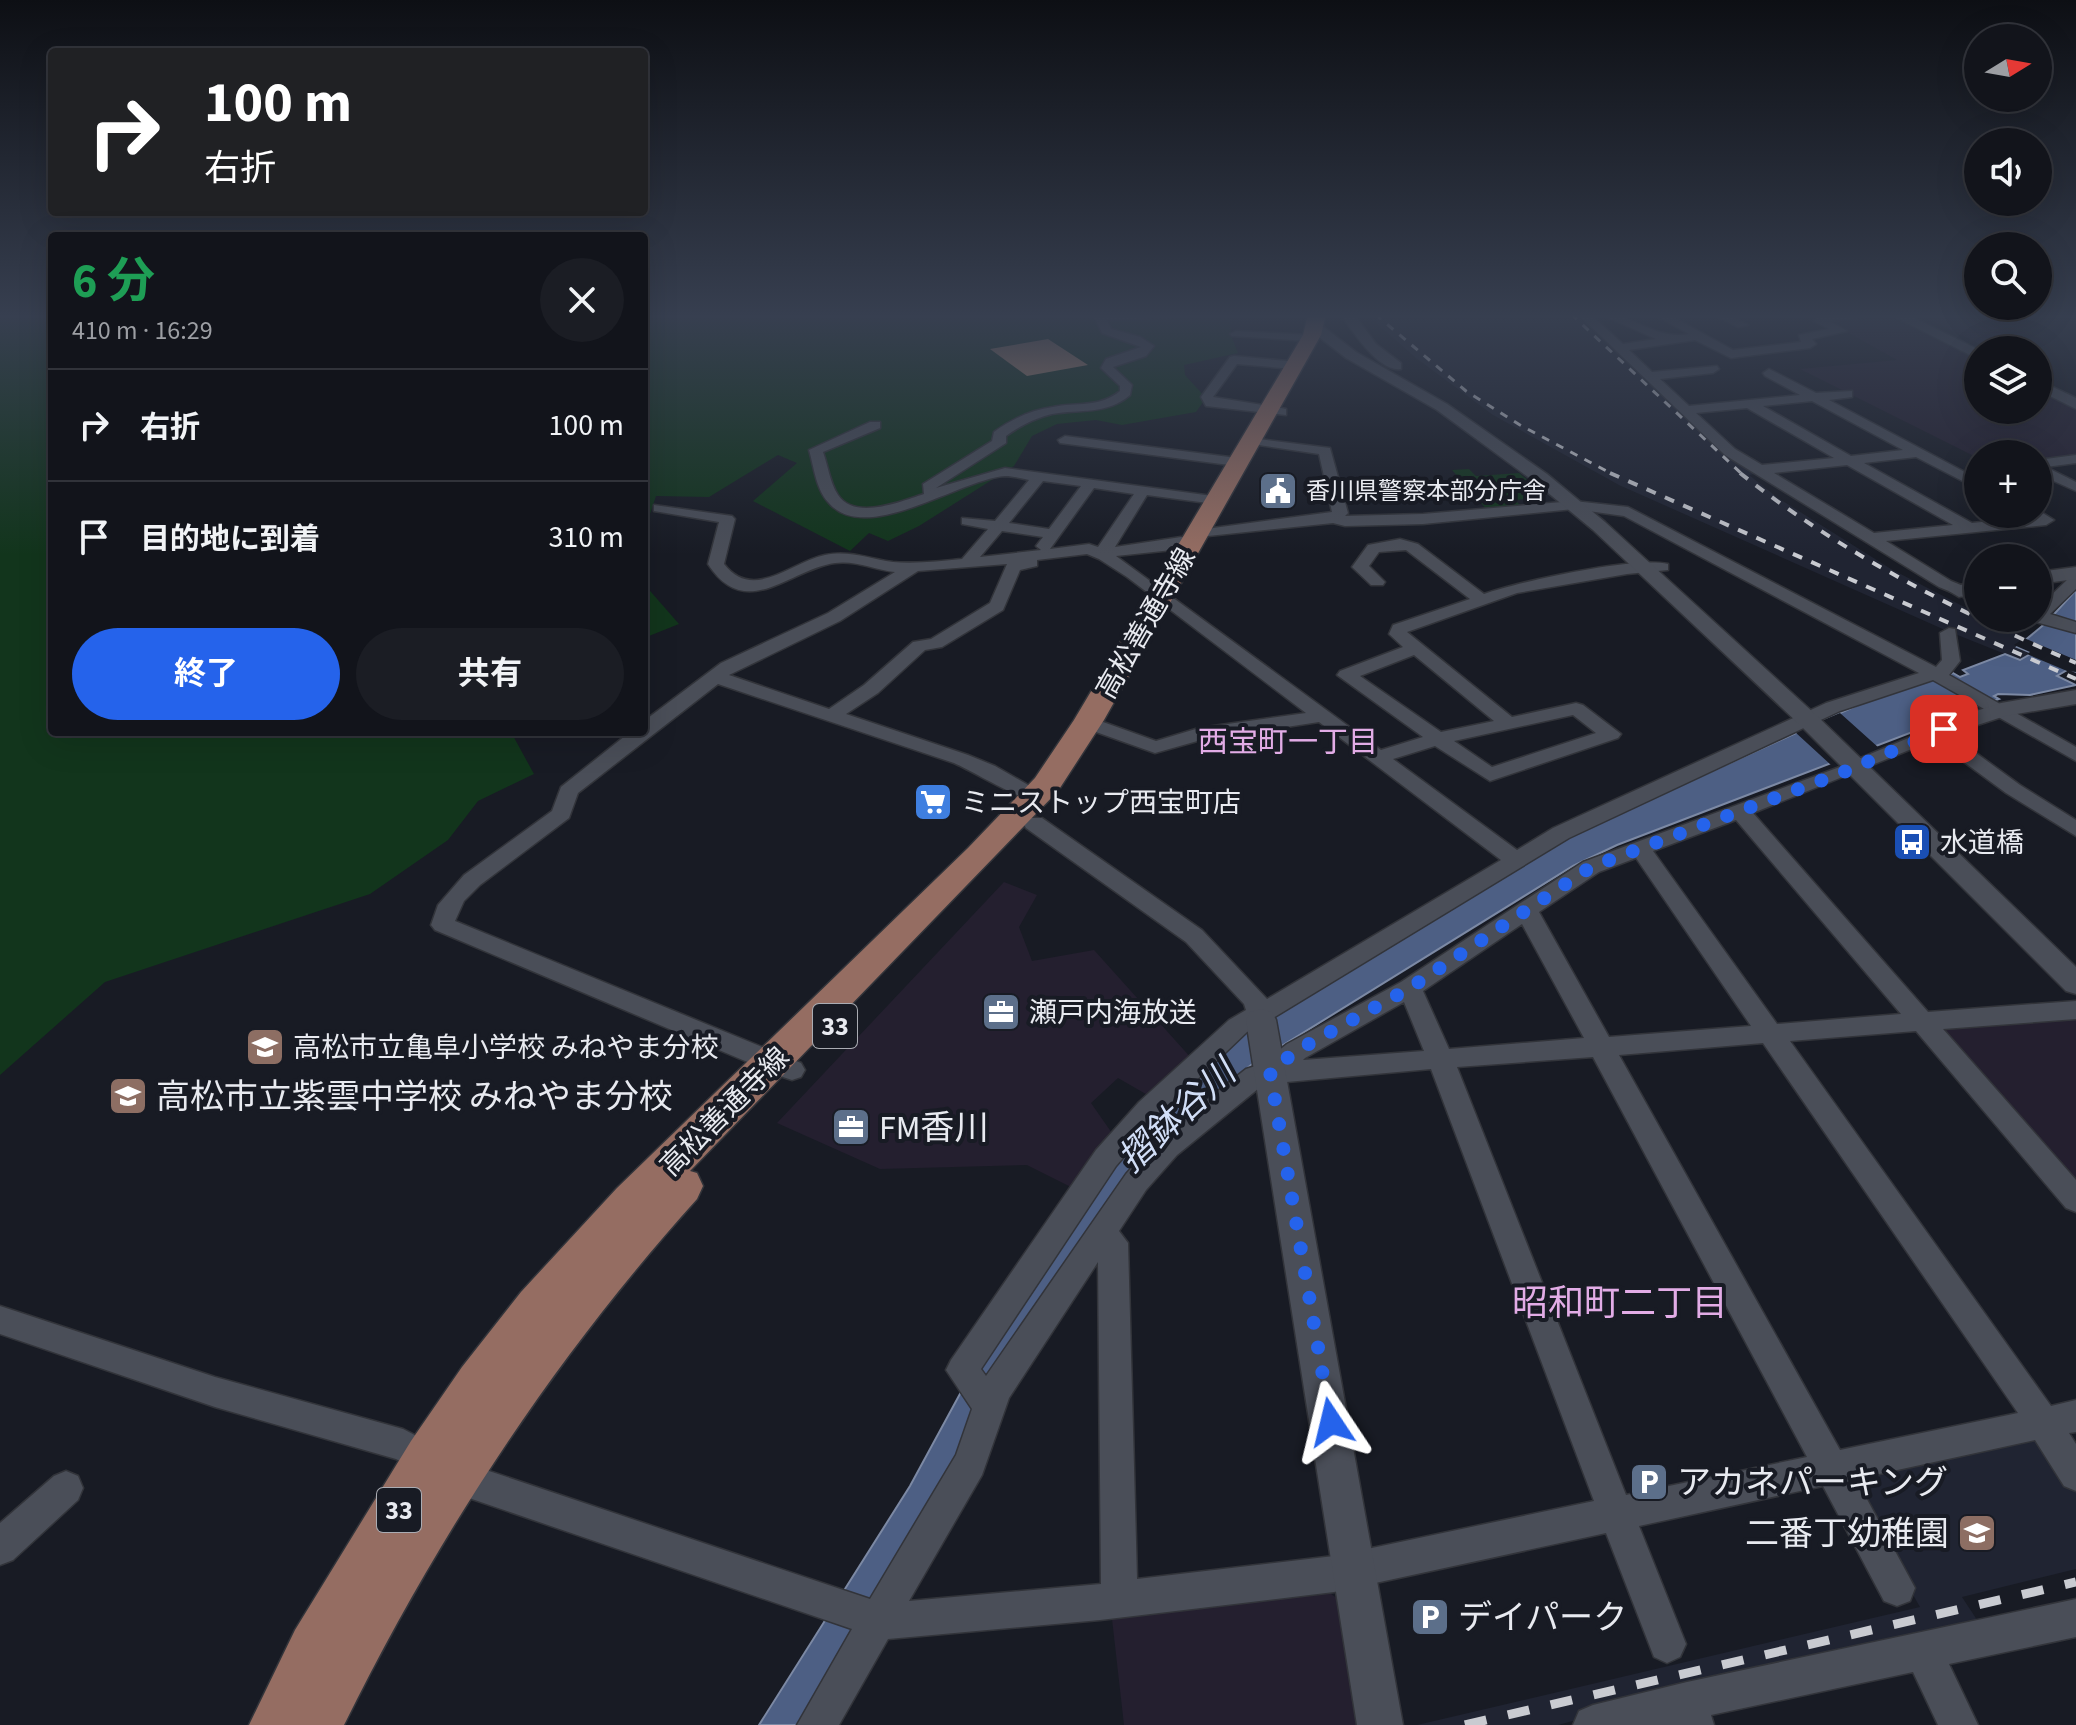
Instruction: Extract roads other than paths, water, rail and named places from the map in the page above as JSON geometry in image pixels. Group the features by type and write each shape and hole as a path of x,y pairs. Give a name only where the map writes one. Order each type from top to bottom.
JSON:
{"main road":[{"name":"高松善通寺線","path":"312,1725 480,1383 538,1307 633,1201 783,1065 1034,810 1070,783 1103,728 1206,525 1286,394"},
{"name":"高松善通寺線","path":"1034,810 1166,600"},
{"name":"高松善通寺線","path":"279,1725 316,1651 441,1466"}],"street":[{"path":"942,492 930,492 928,487 941,475 990,450 999,443 999,435 1010,426 1050,411 1097,407 1120,399 1124,394"},
{"path":"1210,394 1207,399 1211,403 1262,432 1325,451 1340,513 1333,518"},
{"path":"1422,394 1584,506"},
{"path":"1434,394 1584,506 2076,959"},
{"path":"1670,394 1730,452 1964,588"},
{"path":"1726,394 1964,525"},
{"path":"1809,394 1964,478"},
{"path":"1687,410 1842,394"},
{"path":"875,425 816,450 832,499 852,512 889,509 987,474 1005,472 1143,491 1206,525"},
{"path":"1065,440 1262,432"},
{"path":"1758,470 1917,453"},
{"path":"2052,463 2076,459"},
{"path":"2052,474 2076,487"},
{"path":"968,562 1039,477"},
{"path":"1041,554 1090,484"},
{"path":"1102,554 1143,491"},
{"path":"829,717 871,689 919,646 936,643 997,606 1016,565 1181,542 1206,525 1333,518 1423,519 1584,506 1628,512 1995,706 2076,755"},
{"path":"659,508 727,519 716,564 732,581 745,585 770,586 801,567 832,558 860,558 879,566 915,566 1089,549 1102,554 1514,859"},
{"path":"1360,520 1380,546"},
{"path":"967,521 1053,534"},
{"path":"1874,538 1969,528"},
{"path":"1377,582 1360,567 1380,546 1400,544 1412,547 1482,600"},
{"path":"648,727 727,667 834,617 915,566"},
{"path":"1509,724 1398,634 1399,629 1514,589 1654,568"},
{"path":"2052,576 2076,573"},
{"path":"2052,605 2076,580"},
{"path":"2052,620 2076,628"},
{"path":"988,1405 962,1370 1106,1158 1149,1109 1238,1026 1261,1016 1561,833 1816,719 1937,675 1951,661 1949,633"},
{"path":"1377,757 1438,739 1576,709 1611,734 1490,775 1438,739 1346,675 1417,648"},
{"path":"716,677 974,765 1194,936 1256,1001 1356,1569 1380,1725"},
{"path":"817,1725 874,1618 970,1463 995,1391 1136,1182 1167,1147 1269,1065 1410,988 1591,867 1995,706 2076,697"},
{"path":"1103,728 1155,747 1163,747 1199,734 1323,716"},
{"path":"1939,730 2013,789 2076,829"},
{"path":"637,736 568,791 562,814 463,887 442,917 443,925 783,1065"},
{"path":"1859,760 2076,984"},
{"path":"1739,810 2076,1200"},
{"path":"1639,847 2076,1474"},
{"path":"1526,909 1897,1588"},
{"path":"1410,988 1667,1644"},
{"path":"1269,1065 1441,1061 2076,1010"},
{"path":"1100,1235 1113,1243 1119,1600"},
{"path":"0,1320 215,1392 403,1445 441,1466 874,1618 914,1620 1119,1600 1356,1569 2076,1416"},
{"path":"0,1547 66,1488"},
{"path":"1593,1725 1690,1713 1923,1652 2076,1618"},
{"path":"1923,1652 1958,1725"}],"water":[{"name":"摺鉢谷川","path":"2076,590 2076,672 2069,669 2057,676 2076,685 2030,695 1998,694 1994,696 1999,699 1934,720 1936,723 1617,845 1573,866 1251,1065 1160,1140 952,1466 797,1725 759,1725 910,1486 974,1368 1104,1173 1169,1097 1245,1031 1573,834 1880,695 1953,673 1960,677 1968,674 1963,670 2005,654 2020,660 2032,653 2017,647 2035,632 2052,632 2052,616"}],"railway":[{"path":"1472,394 1520,425 1611,474"},
{"path":"1657,394 1743,475"},
{"path":"1740,473 1819,530 1902,579 2076,663"},
{"path":"1611,474 2076,679"},
{"path":"1465,1725 2076,1582"}],"place":[{"name":"香川県警察本部分庁舎","path":"1278,491"},
{"name":"ミニストップ西宝町店","path":"933,802"},
{"name":"水道橋","path":"1912,842"},
{"name":"瀬戸内海放送","path":"1001,1012"},
{"name":"高松市立亀阜小学校 みねやま分校","path":"265,1047"},
{"name":"高松市立紫雲中学校 みねやま分校","path":"128,1096"},
{"name":"FM香川","path":"851,1127"},
{"name":"アカネパーキング","path":"1649,1482"},
{"name":"二番丁幼稚園","path":"1977,1533"},
{"name":"デイパーク","path":"1430,1617"}],"district":[{"name":"西宝町一丁目","path":"1288,742"},
{"name":"昭和町二丁目","path":"1620,1302"}]}
